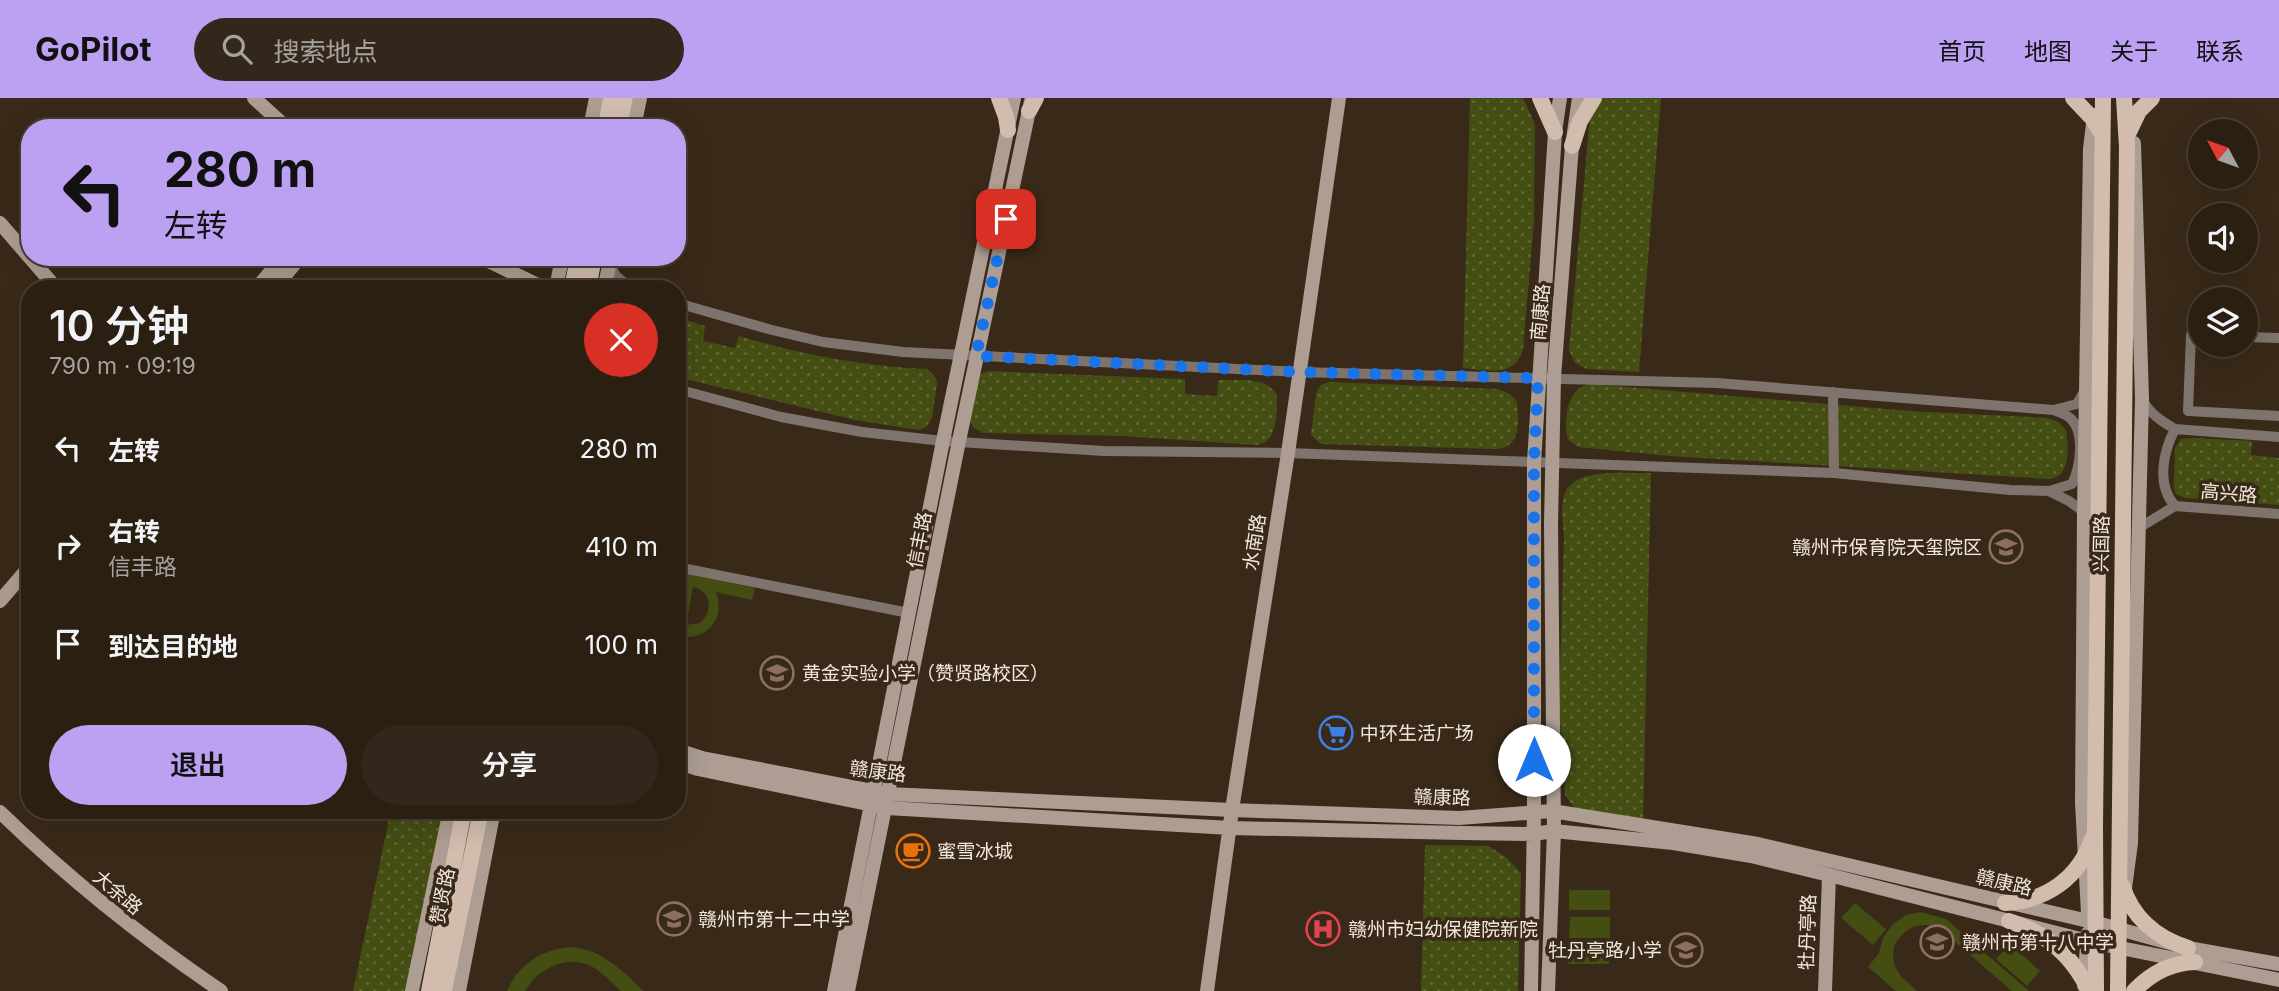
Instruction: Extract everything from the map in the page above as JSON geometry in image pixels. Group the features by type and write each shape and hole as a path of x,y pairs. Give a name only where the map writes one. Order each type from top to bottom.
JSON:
{"main road":[{"path":"254,98 277,119"},
{"path":"592,119 596,98"},
{"path":"607,119 611,98"},
{"path":"622,119 625,98"},
{"path":"636,119 640,98"},
{"path":"999,98 1008,130"},
{"name":"信丰路","path":"848,991 959,441 969,355 1014,98"},
{"name":"水南路","path":"1207,991 1339,98"},
{"path":"1540,98 1555,132"},
{"name":"南康路","path":"1531,991 1534,462 1555,132 1560,98"},
{"name":"南康路","path":"1548,991 1554,831 1551,524 1554,377 1579,98"},
{"path":"1573,146 1580,121 1594,98"},
{"path":"2073,98 2094,120 2103,136"},
{"path":"2092,922 2082,803 2090,149 2096,98"},
{"name":"兴国路","path":"2088,988 2095,826 2103,98"},
{"name":"兴国路","path":"2118,991 2126,146 2124,98"},
{"path":"2120,929 2131,843 2142,398 2131,98"},
{"path":"2126,146 2132,121 2152,98"},
{"name":"信丰路","path":"834,991 943,441 969,355 1032,102"},
{"path":"0,223 21,247"},
{"path":"0,237 21,261"},
{"path":"25,266 37,280"},
{"path":"37,266 49,280"},
{"path":"264,280 276,266"},
{"path":"281,280 293,266"},
{"path":"494,266 526,280"},
{"path":"0,586 21,562"},
{"path":"0,601 21,576"},
{"name":"赣康路","path":"686,753 872,799"},
{"name":"赣康路","path":"686,765 888,801 1230,828 1533,834 1554,831 1674,843 1751,856 2120,948 2279,964"},
{"name":"赣康路","path":"888,801 1458,818 1552,811 1758,844 2120,929 2191,955 2279,980"},
{"name":"大余路","path":"0,812 69,876 133,929 221,991"},
{"path":"412,991 448,819"},
{"name":"赞贤路","path":"432,990 462,819"},
{"name":"赞贤路","path":"432,990 479,819"},
{"path":"459,991 492,819"},
{"path":"2005,903 2037,897 2057,887 2073,873 2085,855 2095,826"},
{"path":"2118,856 2124,892 2133,909 2148,926 2191,955"},
{"name":"牡丹亭路","path":"1825,991 1829,875"},
{"path":"2010,921 2031,929 2050,941 2068,957 2088,988"},
{"path":"2120,948 2124,991"},
{"path":"2134,991 2148,978 2191,955"}],"street":[{"path":"686,306 823,342 903,352 1298,372 1717,383 2053,410 2077,404 2086,389"},
{"path":"2258,337 2279,338"},
{"path":"2190,357 2188,411 2279,416"},
{"path":"686,391 781,417 862,432 943,441 1104,450 1288,453 1835,473 2010,490 2049,491 2072,484 2077,475 2079,453 2078,429 2069,418 2053,410"},
{"path":"1833,393 1835,473"},
{"path":"2142,398 2148,410 2175,429 2279,437"},
{"path":"2137,529 2175,506 2166,494 2164,481 2165,451 2175,429"},
{"path":"2049,491 2069,500 2084,512"},
{"name":"高兴路","path":"2175,506 2279,514"},
{"path":"686,569 909,613"}],"green space":[{"path":"1470,98 1523,98 1535,124 1534,221 1523,349 1519,359 1507,369 1490,371 1463,368"},
{"path":"1602,98 1661,98 1639,372 1587,369 1575,363 1569,350 1590,116"},
{"path":"686,320 705,326 703,341 735,348 739,336 832,358 880,366 928,369 936,378 932,418 926,427 919,430 855,420 686,379"},
{"path":"988,371 1185,379 1185,394 1217,396 1218,380 1259,382 1266,384 1277,395 1275,426 1269,438 1257,445 1123,436 983,433 973,427 970,421 980,374"},
{"path":"1329,382 1498,389 1510,394 1517,402 1517,433 1510,444 1496,449 1321,444 1311,435 1316,393 1321,385"},
{"path":"1590,384 1910,411 2047,418 2058,422 2066,430 2067,459 2062,472 2050,479 1670,456 1578,447 1568,440 1568,406 1576,391"},
{"path":"2181,439 2252,441 2251,455 2279,458 2279,505 2185,498 2176,494 2175,448"},
{"path":"1651,473 1643,823 1580,815 1565,795 1559,707 1564,537 1562,509 1565,493 1579,479 1603,474"},
{"path":"686,574 755,588 752,600 716,592 716,620 705,632 686,637 686,625","holes":["693,587 704,592 709,607 700,623 686,625"]},
{"path":"389,819 443,819 407,991 353,991"},
{"path":"1425,845 1488,846 1506,857 1521,873 1518,991 1421,991"},
{"path":"1569,890 1610,890 1610,910 1569,910"},
{"path":"1855,903 1886,929 1873,945 1841,918"},
{"path":"1921,912 1946,919 2029,991 2012,991 1939,928 1919,925 1902,934 1894,946 1893,954 1895,967 1917,991 1896,991 1868,967 1879,953 1883,938 1893,924 1906,915"},
{"path":"1570,917 1610,917 1610,938 1569,938"},
{"path":"1568,944 1609,944 1609,964 1568,964"},
{"path":"2010,944 2040,971 2027,986 1996,959"},
{"path":"572,947 603,957 644,991 621,991 596,969 586,964 566,962 538,975 525,991 507,991 518,973 533,960 551,951"}],"place":[{"name":"赣州市保育院天玺院区","path":"2006,547"},
{"name":"黄金实验小学（赞贤路校区）","path":"777,673"},
{"name":"中环生活广场","path":"1336,733"},
{"name":"蜜雪冰城","path":"913,851"},
{"name":"赣州市第十二中学","path":"674,919"},
{"name":"赣州市妇幼保健院新院","path":"1323,929"},
{"name":"赣州市第十八中学","path":"1937,942"},
{"name":"牡丹亭路小学","path":"1686,950"}],"route":[{"path":"1006,219 976,356 1298,372 1538,378 1534,462 1534,760"}]}
